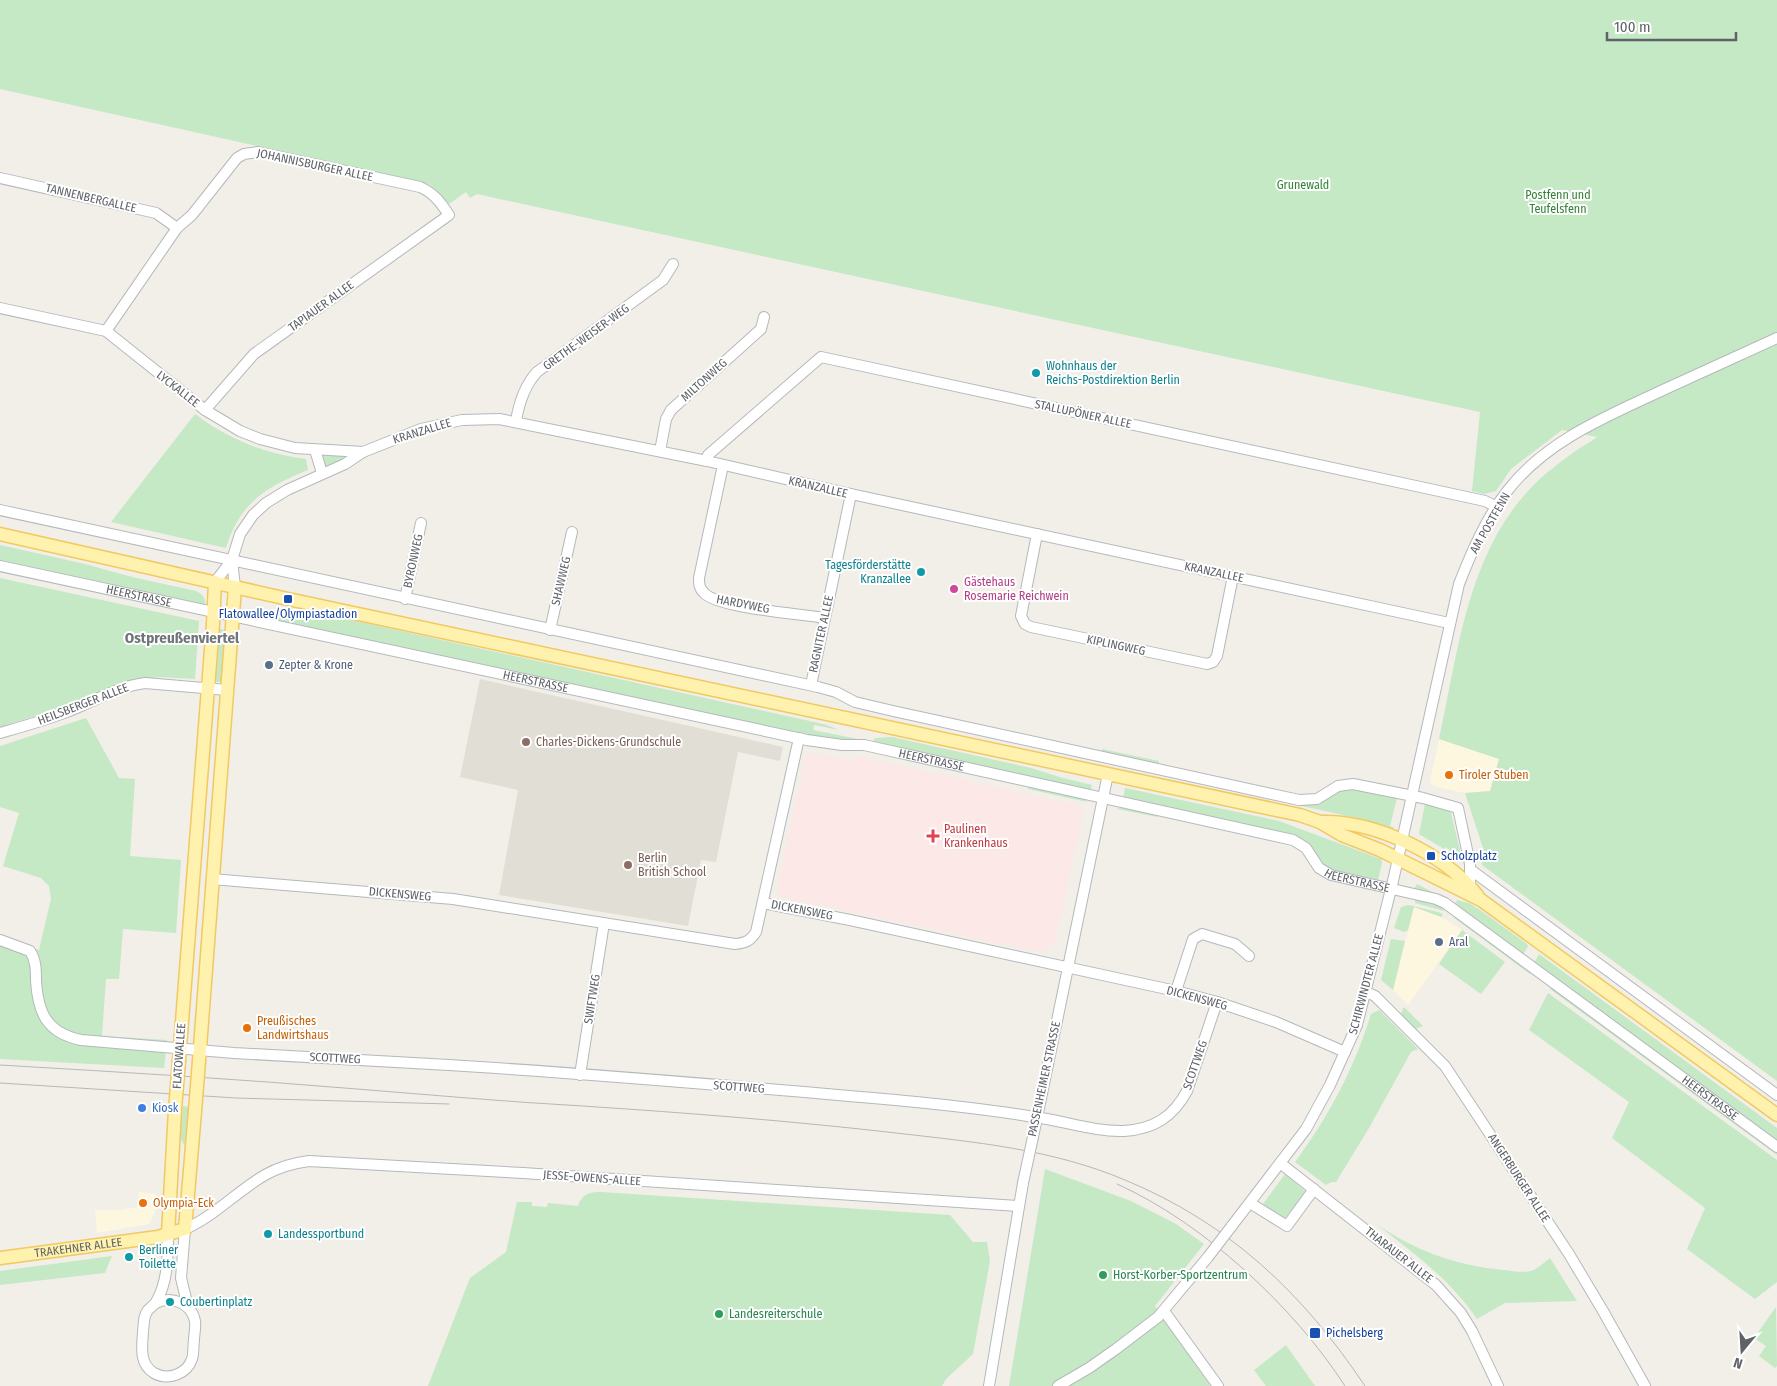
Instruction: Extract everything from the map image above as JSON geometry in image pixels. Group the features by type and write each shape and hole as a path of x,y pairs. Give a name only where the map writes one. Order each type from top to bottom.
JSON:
{"main road":[{"name":"HEERSTRASSE","path":"0,534 235,587 1300,815 1320,822 1342,835 1398,858 1481,900 1777,1115"},
{"name":"FLATOWALLEE","path":"168,1234 179,1054 214,612 214,582"},
{"name":"FLATOWALLEE","path":"185,1229 235,587"},
{"name":"HEERSTRASSE","path":"1320,822 1333,821 1352,824 1402,840 1432,856 1470,887 1481,900"},
{"path":"194,878 212,879"},
{"name":"TRAKEHNER ALLEE","path":"0,1258 168,1234 185,1229"}],"street":[{"name":"JOHANNISBURGER ALLEE","path":"106,331 177,228 192,215 237,158 244,154 258,152 420,187 429,191 438,199 449,215"},
{"name":"TANNENBERGALLEE","path":"0,178 156,213 177,228"},
{"name":"TAPIAUER ALLEE","path":"205,410 254,354 449,215"},
{"name":"GRETHE-WEISER-WEG","path":"516,422 524,390 533,377 566,350 664,280 673,264"},
{"name":"LYCKALLEE","path":"0,308 106,331 205,410 240,431 260,439 295,448 363,452"},
{"name":"MILTONWEG","path":"660,451 666,419 671,410 761,329 764,317"},
{"name":"AM POSTFENN","path":"1398,858 1459,584 1471,555 1509,489 1527,470 1572,435 1608,415 1777,338"},
{"name":"STALLUPÖNER ALLEE","path":"707,462 708,455 821,357 1484,501 1497,507"},
{"name":"KRANZALLEE","path":"232,560 240,534 259,508 287,490 345,464 363,452 421,430 443,423 480,418 516,422 660,451 1449,623"},
{"path":"315,450 322,473"},
{"name":"HARDYWEG","path":"723,465 699,578 699,586 711,598 736,605 825,618"},
{"name":"RAGNITER ALLEE","path":"811,685 851,494"},
{"path":"0,510 405,599 811,685 836,692 856,702 893,711 1299,800 1317,799 1344,784 1362,785 1412,795 1458,808 1471,870 1470,887"},
{"name":"BYRONWEG","path":"405,599 422,523"},
{"name":"SHAWWEG","path":"550,630 572,532"},
{"name":"KIPLINGWEG","path":"1037,534 1021,616 1025,624 1034,628 1207,664 1213,662 1217,656 1233,576"},
{"path":"214,582 232,560"},
{"path":"232,560 235,587"},
{"name":"HEERSTRASSE","path":"0,566 799,738 824,743 864,745 1292,840 1306,848 1319,868 1331,875 1445,903 1777,1146"},
{"name":"HEILSBERGER ALLEE","path":"0,734 64,713 120,688 132,685 145,683 228,690"},
{"path":"763,903 799,738"},
{"name":"PASSENHEIMER STRASSE","path":"989,1386 1018,1206 1108,774"},
{"name":"SCHIRWINDTER ALLEE","path":"1058,1386 1116,1350 1164,1311 1306,1129 1357,1026 1398,858"},
{"path":"1471,870 1777,1096"},
{"name":"DICKENSWEG","path":"212,879 453,899 735,944 744,943 752,939 756,932 763,903 850,920 1176,991 1217,1002 1276,1022 1345,1052"},
{"name":"SWIFTWEG","path":"580,1074 604,923"},
{"path":"1176,991 1193,939 1197,936 1202,934 1235,944 1249,956"},
{"name":"SCOTTWEG","path":"0,940 30,950 35,963 37,997 41,1012 47,1022 62,1034 81,1040 199,1056 580,1074 850,1096 1037,1117 1098,1129 1121,1131 1137,1130 1160,1123 1175,1110 1187,1091 1217,1002"},
{"name":"ANGERBURGER ALLEE","path":"1366,992 1375,996 1445,1066 1569,1254 1645,1386"},
{"name":"JESSE-OWENS-ALLEE","path":"185,1229 214,1213 267,1174 284,1166 309,1161 523,1173 1018,1206"},
{"name":"THARAUER ALLEE","path":"1280,1163 1436,1285 1461,1313 1472,1331 1498,1386"},
{"path":"1250,1203 1287,1226 1314,1189"},
{"path":"185,1229 181,1278 188,1307 195,1325 191,1360 179,1374 169,1377 160,1376 148,1368 142,1354 144,1319 148,1310 156,1303 165,1300 175,1300 188,1307"},
{"path":"156,1303 165,1280 168,1234"},
{"path":"1164,1311 1218,1386"}],"shaded area":[{"path":"480,679 783,747 780,761 738,752 716,862 701,860 688,926 499,895 518,790 460,777"},
{"path":"1439,739 1499,759 1490,791 1465,793 1433,786 1430,782"},
{"name":"Paulinen Krankenhaus","path":"806,753 854,761 856,756 1080,806 1083,814 1055,944 1041,952 781,897 777,890"},
{"path":"1414,907 1445,919 1462,930 1408,1005 1393,990"},
{"name":"Olympia-Eck","path":"139,1192 156,1194 155,1212 149,1224 97,1233 95,1210 120,1210 138,1207"}],"green space":[{"name":"Grunewald","path":"0,0 1777,0 1777,1081 1482,865 1481,858 1485,854 1465,793 1490,791 1499,759 1439,739 1470,599 1482,565 1498,533 1517,504 1542,477 1568,456 1597,437 1562,430 1511,469 1496,491 1484,494 1472,491 1480,412 477,194 470,198 466,192 449,204 429,184 0,89"},
{"path":"195,414 220,431 248,444 291,457 306,459 308,470 267,490 247,508 232,532 226,548 111,522"},
{"path":"341,454 344,456 343,460 329,466 324,466 322,457 324,455"},
{"path":"0,545 196,591 204,597 205,606 0,562"},
{"path":"0,578 199,621 195,679 160,677 127,681 61,708 0,727"},
{"path":"258,608 292,616 294,612 319,613 805,720 839,730 814,725 813,730 873,742 875,738 892,737 1031,768 1092,785 1090,792 828,741 256,617"},
{"path":"216,628 225,630 221,682 215,682"},
{"path":"86,718 119,778 135,779 130,856 181,860 176,933 123,929 119,979 106,979 102,1036 167,1040 164,1068 0,1059 0,937 39,950 51,899 49,886 41,878 3,866 19,813 0,807 0,746"},
{"path":"1039,746 1304,804 1336,791 1350,788 1397,798 1390,826 1395,828 1388,829 1357,818 1039,749"},
{"path":"1102,749 1159,761 1159,764 1102,752"},
{"path":"1029,786 1083,798 1087,802 1028,789"},
{"path":"1125,788 1279,821 1381,859 1382,863 1378,880 1327,868 1322,864 1310,846 1123,799"},
{"path":"1425,804 1449,810 1451,813 1463,863 1450,853 1451,851 1446,847 1444,849 1419,834"},
{"path":"1122,807 1159,814 1158,817 1117,809"},
{"path":"1417,884 1455,904 1457,900 1469,903 1527,944 1528,947 1523,954 1414,889"},
{"path":"1415,899 1445,907 1444,911 1415,903"},
{"path":"1408,905 1443,914 1441,917 1414,907 1408,930 1404,932 1394,928 1401,907"},
{"path":"1457,915 1532,971 1530,974 1453,917"},
{"path":"1462,930 1505,962 1481,994 1439,964"},
{"path":"1391,939 1405,941 1393,990 1381,980"},
{"path":"1539,954 1777,1128 1777,1142 1534,963"},
{"path":"1552,986 1777,1151 1777,1155 1550,989"},
{"path":"1548,993 1777,1160 1777,1282 1755,1299 1687,1249 1705,1208 1612,1138 1629,1102 1529,1030"},
{"path":"1403,1008 1423,1026 1415,1029 1401,1015"},
{"path":"1379,1010 1418,1049 1411,1052 1369,1128 1336,1182 1326,1185 1295,1162 1330,1109 1357,1054 1371,1014"},
{"path":"183,1106 189,1107 185,1146 180,1138"},
{"name":"Horst-Korber-Sportzentrum","path":"1045,1169 1131,1201 1176,1224 1204,1244 1155,1306 1210,1386 1009,1386"},
{"path":"1285,1174 1306,1192 1285,1218 1263,1204"},
{"name":"Landesreiterschule","path":"593,1192 950,1215 973,1242 987,1242 990,1261 973,1354 946,1379 942,1386 428,1386 470,1278 506,1252 517,1202 532,1202 532,1206 547,1207 548,1203 578,1206 586,1195"},
{"path":"1375,1223 1420,1249 1469,1265 1528,1272 1536,1269 1550,1258 1577,1301 1505,1303 1477,1319 1442,1278"},
{"path":"112,1256 105,1273 0,1285 0,1271"},
{"path":"1776,1307 1777,1366 1775,1368 1759,1356 1766,1346 1754,1338"},
{"path":"1286,1345 1315,1386 1266,1386 1254,1370"}],"tram line":[{"path":"0,1065 268,1082 740,1118 954,1140 1041,1154 1097,1169 1125,1180 1163,1197 1198,1217 1261,1264 1289,1291 1341,1352 1365,1386"},
{"path":"0,1083 236,1098 449,1104"},
{"path":"1117,1184 1150,1201 1182,1221 1245,1270 1300,1327 1345,1386"}],"place":[{"name":"Wohnhaus der Reichs-Postdirektion Berlin","path":"1036,373"},
{"name":"Tagesförderstätte Kranzallee","path":"921,572"},
{"name":"Gästehaus Rosemarie Reichwein","path":"954,589"},
{"name":"Flatowallee/Olympiastadion","path":"288,599"},
{"name":"Zepter & Krone","path":"269,665"},
{"name":"Charles-Dickens-Grundschule","path":"526,742"},
{"name":"Tiroler Stuben","path":"1449,775"},
{"name":"Paulinen Krankenhaus","path":"933,836"},
{"name":"Scholzplatz","path":"1431,856"},
{"name":"Berlin British School","path":"628,865"},
{"name":"Aral","path":"1439,942"},
{"name":"Preußisches Landwirtshaus","path":"247,1028"},
{"name":"Kiosk","path":"142,1108"},
{"name":"Olympia-Eck","path":"143,1203"},
{"name":"Landessportbund","path":"268,1234"},
{"name":"Berliner Toilette","path":"129,1257"},
{"name":"Horst-Korber-Sportzentrum","path":"1103,1275"},
{"name":"Coubertinplatz","path":"170,1302"},
{"name":"Landesreiterschule","path":"719,1314"},
{"name":"Pichelsberg","path":"1315,1333"}],"district":[{"name":"Ostpreußenviertel","path":"182,638"}],"park label":[{"name":"Postfenn und Teufelsfenn","path":"1558,202"}]}
